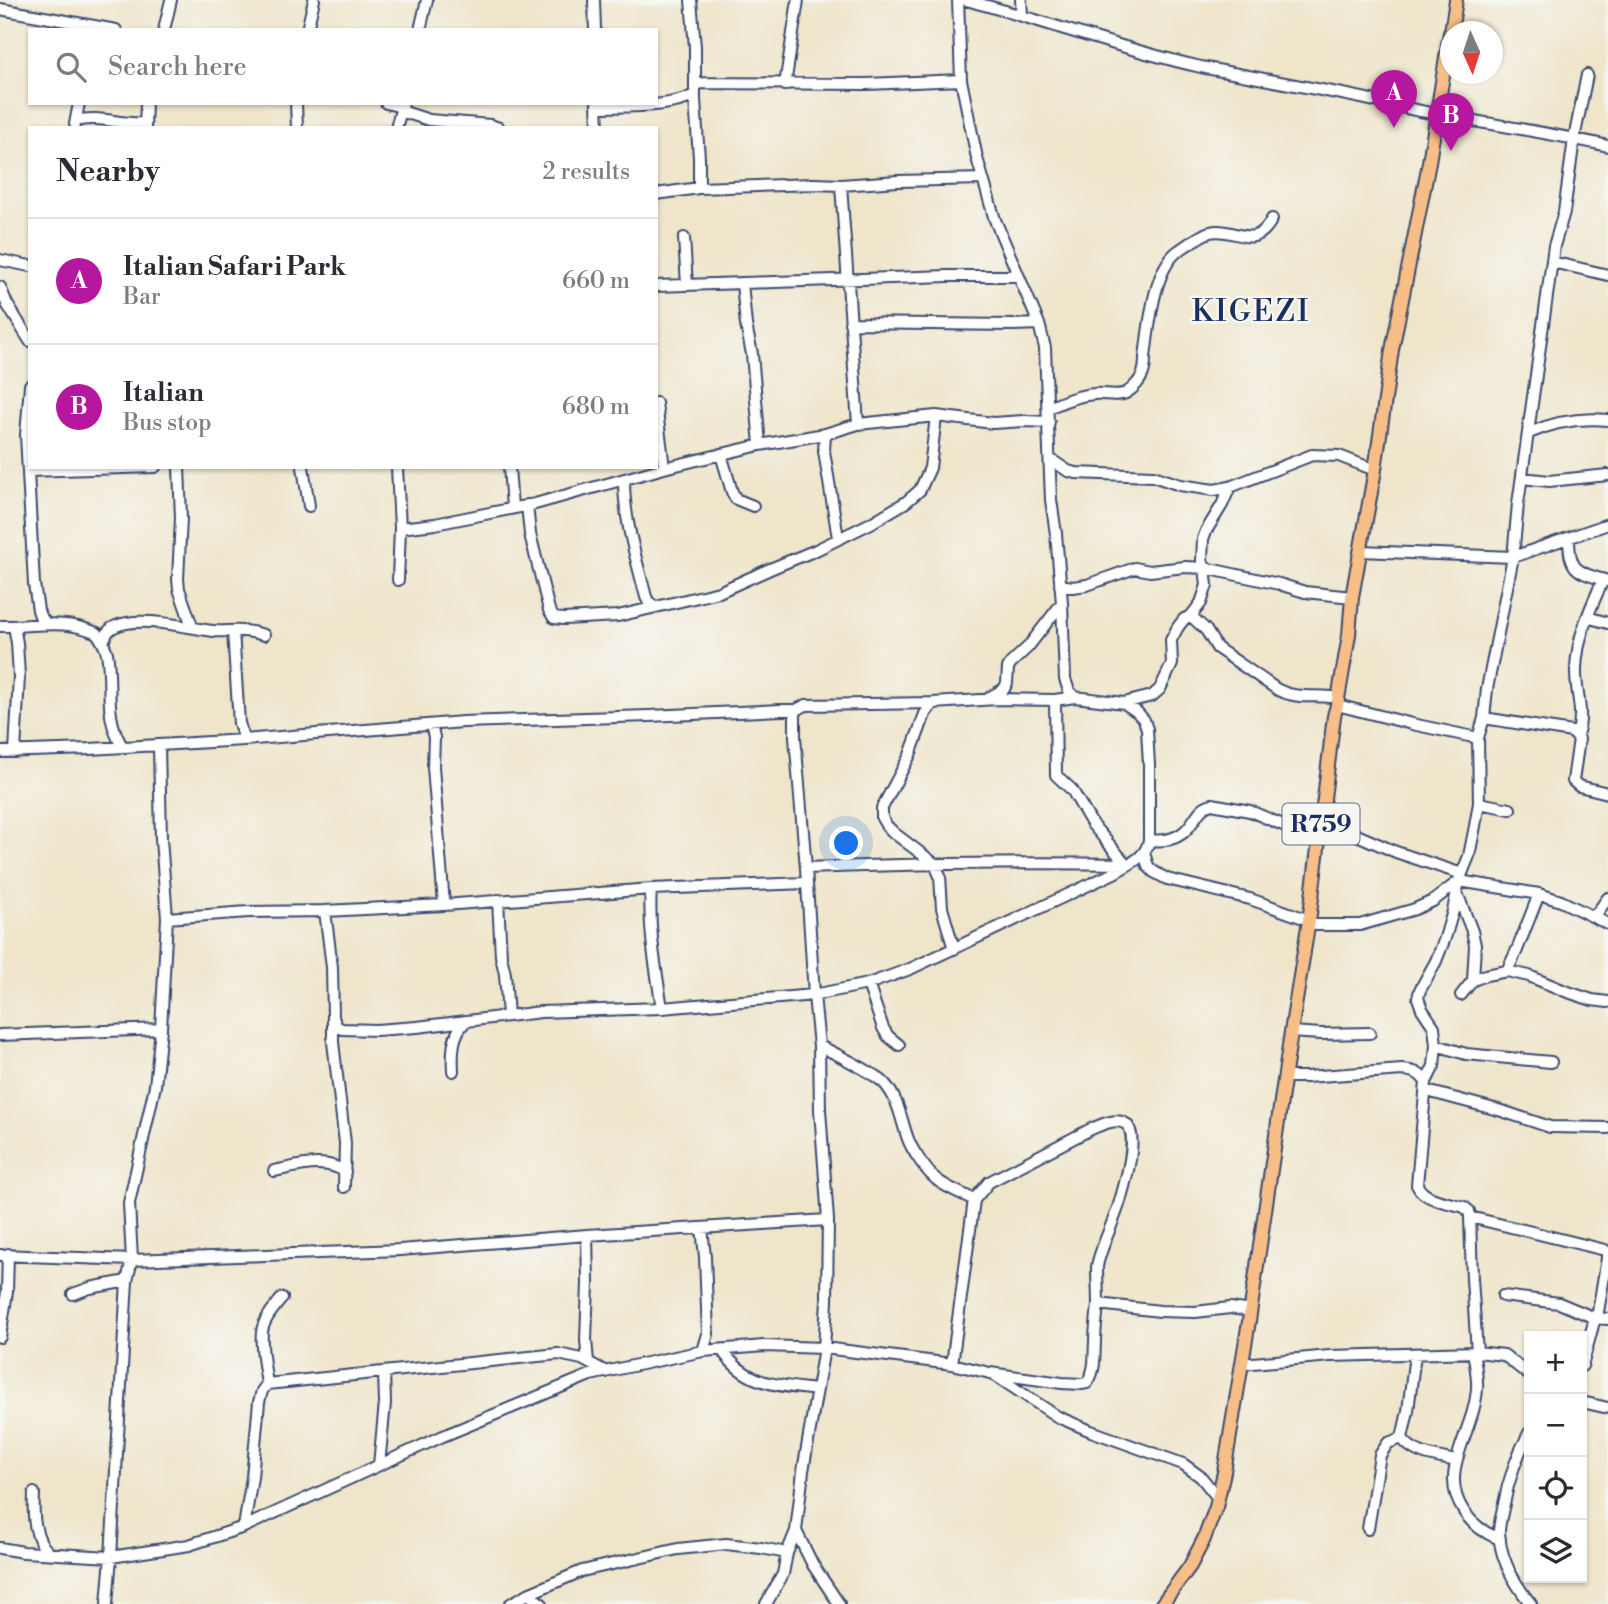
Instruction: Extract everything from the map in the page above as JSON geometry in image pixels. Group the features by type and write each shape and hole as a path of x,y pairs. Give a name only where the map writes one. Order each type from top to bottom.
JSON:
{"main road":[{"name":"R759","path":"1453,21 1456,0"},
{"name":"R759","path":"1162,1604 1190,1566 1204,1539 1224,1472 1309,923 1334,716 1349,635 1352,597 1375,470 1392,350 1428,168 1441,84"}],"street":[{"path":"164,28 171,0"},
{"path":"307,28 314,0"},
{"path":"420,28 427,0"},
{"path":"594,0 595,28"},
{"path":"691,0 699,188"},
{"path":"785,85 797,0"},
{"path":"958,0 961,80 977,158 995,220 1039,324 1045,348 1051,500 1055,517 1062,603 1065,679 1069,691 1075,697"},
{"path":"966,0 1105,42 1199,66 1608,146"},
{"path":"1021,0 1022,15"},
{"path":"0,9 93,27"},
{"path":"1500,1539 1486,1534 1466,1516 1458,1504 1454,1483 1456,1461 1474,1409 1477,1388 1470,1217 1469,1211 1464,1207 1422,1194 1417,1185 1426,1087 1434,1066 1436,1045 1434,1027 1418,998 1445,938 1475,827 1479,803 1478,738 1513,557 1554,246 1564,212 1574,139 1587,75"},
{"path":"658,103 684,100 695,89 961,80"},
{"path":"75,124 79,105"},
{"path":"75,124 92,118 145,125 146,105"},
{"path":"296,105 297,126"},
{"path":"598,105 598,126"},
{"path":"397,126 402,107 429,120 493,126"},
{"path":"658,194 699,188 983,179"},
{"path":"841,185 858,424"},
{"path":"1048,408 1080,396 1125,394 1135,386 1143,374 1150,316 1169,260 1178,251 1211,231 1253,236 1263,233 1272,219"},
{"path":"684,238 687,285"},
{"path":"0,260 28,266"},
{"path":"1552,262 1608,275"},
{"path":"658,286 1018,275"},
{"path":"742,283 760,445"},
{"path":"0,286 7,304 28,338"},
{"path":"850,323 1039,324"},
{"path":"28,410 26,435 34,584 37,608 46,623"},
{"path":"400,528 435,524 527,505 721,454 825,434 858,424 936,416 993,424 1049,422"},
{"path":"527,505 530,534 549,610 554,618 618,616 719,592 817,550 906,502 919,490 930,468 936,416"},
{"path":"658,419 664,468"},
{"path":"1529,433 1549,425 1578,420 1608,420"},
{"path":"825,434 824,451 838,538"},
{"path":"721,454 736,499 753,506"},
{"path":"1050,459 1076,473 1153,476 1180,485 1214,489 1230,487 1312,455 1339,456 1375,470"},
{"path":"28,471 92,469"},
{"path":"179,469 181,519 178,579 191,626"},
{"path":"303,469 309,506"},
{"path":"397,469 400,528 398,580"},
{"path":"509,469 512,507"},
{"path":"1522,478 1549,481 1608,475"},
{"path":"624,480 628,526 646,597 654,607"},
{"path":"766,1604 783,1574 796,1531 803,1471 824,1348 827,1301 828,1220 820,1110 819,1046 795,737 796,713 806,705 933,703 983,699 1055,701 1075,697 1124,703 1152,696 1160,689 1172,664 1171,640 1178,626 1191,616 1206,592 1208,584 1202,560 1203,539 1230,487"},
{"path":"1360,551 1513,557 1608,524"},
{"path":"1569,538 1573,566 1605,580 1579,638 1576,680 1581,719 1572,775 1573,781 1579,786 1608,793"},
{"path":"1060,585 1087,585 1135,568 1150,571 1185,567 1205,568 1305,592 1352,597"},
{"path":"983,699 1004,689 1010,664 1028,647 1062,603"},
{"path":"18,626 32,619 37,608"},
{"path":"1191,616 1206,630 1217,648 1286,694 1300,697 1324,695 1412,724 1478,738"},
{"path":"1587,617 1608,623"},
{"path":"0,626 46,623 74,625 97,633 107,651 111,722 122,746"},
{"path":"103,642 109,630 124,623 191,626 216,631 240,630 264,635"},
{"path":"15,751 19,676 18,626"},
{"path":"233,631 239,723 244,740"},
{"path":"1055,701 1056,775 1072,790 1092,824 1126,864"},
{"path":"933,703 925,714 910,755 882,808 882,818 886,825 934,863 940,876 942,908 954,949"},
{"path":"806,868 934,863 1133,863 1148,848 1149,840 1147,729 1137,712 1124,703"},
{"path":"0,752 244,740 463,722 781,710 793,710 796,713"},
{"path":"1484,718 1577,735"},
{"path":"431,725 434,737 433,767 444,905"},
{"path":"107,1604 127,1282 132,1260 129,1203 155,1086 167,918 161,838 159,745"},
{"path":"1479,803 1510,809"},
{"path":"1149,840 1164,841 1174,838 1189,827 1202,810 1212,804 1250,811 1290,828 1299,825 1334,825 1460,877 1539,894 1561,901 1608,924"},
{"path":"1144,853 1148,866 1167,879 1250,899 1309,923 1344,926 1375,922 1415,909 1433,901 1460,877"},
{"path":"333,1017 336,1026 342,1030 352,1030 417,1027 541,1012 662,1008 814,995 868,984 910,969 1114,873 1126,864"},
{"path":"167,918 248,912 444,905 651,889 807,883"},
{"path":"651,889 653,947 662,1008"},
{"path":"1457,893 1475,944 1473,980"},
{"path":"1507,971 1539,894"},
{"path":"1594,917 1608,898"},
{"path":"498,900 508,1016"},
{"path":"325,911 332,967 333,1042 345,1143 344,1187"},
{"path":"1461,995 1473,980 1507,971 1529,976 1592,1000 1608,1002"},
{"path":"868,984 883,1028 899,1045"},
{"path":"453,1071 454,1041 465,1021"},
{"path":"0,1035 160,1029"},
{"path":"1291,1032 1370,1033"},
{"path":"1436,1045 1465,1054 1551,1062"},
{"path":"819,1046 885,1084 898,1103 909,1142 935,1179 974,1200"},
{"path":"1285,1077 1415,1071 1421,1075 1426,1087 1550,1127 1608,1128"},
{"path":"0,1548 23,1552 111,1557 189,1545 244,1527 379,1465 590,1375 703,1351 764,1346 824,1348 952,1364 990,1373 1062,1383 1087,1383 1093,1369 1098,1304 1097,1264 1120,1201 1131,1154 1133,1138 1126,1124 1108,1122 1091,1129 989,1182 974,1200 952,1364"},
{"path":"274,1171 325,1164 336,1166 345,1172"},
{"path":"1470,1217 1605,1250 1607,1258 1600,1318 1587,1353"},
{"path":"0,1337 7,1292 4,1255 132,1260 400,1250 753,1223 828,1220"},
{"path":"702,1228 708,1334 703,1351"},
{"path":"587,1235 588,1362"},
{"path":"73,1294 90,1288 127,1282"},
{"path":"1503,1296 1559,1303 1600,1318"},
{"path":"244,1527 259,1402 267,1384 263,1327 282,1298"},
{"path":"1098,1304 1160,1311 1195,1312 1230,1308 1251,1311"},
{"path":"722,1350 744,1373 760,1381 771,1385 817,1390"},
{"path":"1242,1364 1330,1356 1475,1352 1504,1355 1524,1371"},
{"path":"267,1384 565,1354 606,1372"},
{"path":"1402,1438 1415,1354"},
{"path":"379,1465 385,1403 384,1371"},
{"path":"990,1373 1058,1417 1183,1464 1201,1477 1218,1499"},
{"path":"1587,1403 1608,1408"},
{"path":"1402,1438 1410,1447 1424,1453 1456,1461"},
{"path":"1368,1529 1380,1455 1388,1443 1402,1438"},
{"path":"1524,1443 1508,1480 1499,1527 1505,1562 1531,1604"},
{"path":"34,1493 38,1538 49,1553"},
{"path":"796,1531 813,1565 839,1604"},
{"path":"510,1604 582,1571 678,1549 726,1544 788,1553"},
{"path":"528,1594 542,1604"}],"place":[{"name":"Italian Safari Park","path":"1394,128"},
{"name":"Italian","path":"1451,151"}],"district":[{"name":"KIGEZI","path":"1251,311"}]}
